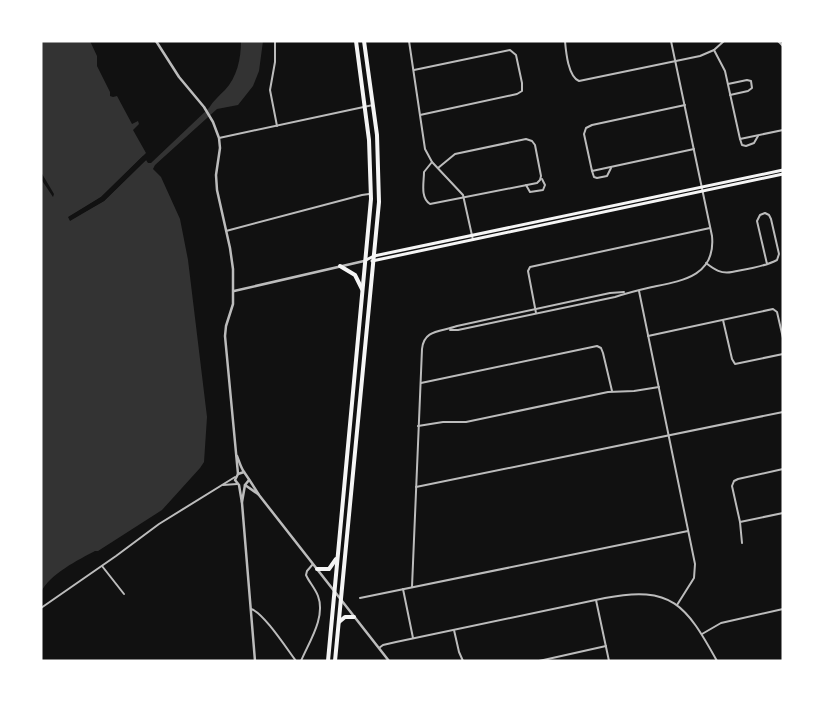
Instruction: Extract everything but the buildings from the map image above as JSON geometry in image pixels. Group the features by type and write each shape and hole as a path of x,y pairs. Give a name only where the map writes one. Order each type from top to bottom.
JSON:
{"main road":[{"path":"328,661 372,194 370,145 356,41"},
{"path":"335,661 374,258 379,185 377,140 364,41"},
{"path":"366,260 783,170"},
{"path":"702,189 783,174"},
{"path":"340,266 357,277 363,291"},
{"path":"317,569 330,568 338,557"},
{"path":"339,622 345,617 354,617"}],"street":[{"path":"41,608 159,524 238,474 225,336 234,291 232,260 217,190 219,138 213,122 204,107 179,77 156,41"},
{"path":"275,41 275,62 270,90 277,126"},
{"path":"409,41 425,148 432,162 455,185 464,198 473,238"},
{"path":"565,41 572,75 578,81 700,56 714,50 724,41"},
{"path":"450,330 457,326 610,293 639,290 688,278 697,273 706,263 712,245 710,228 671,41"},
{"path":"778,41 783,46"},
{"path":"414,70 510,50 516,55 522,84 522,91 518,94 420,115"},
{"path":"714,50 724,69 742,145 746,146 754,143 758,136"},
{"path":"728,84 748,80 752,84 750,90 730,95"},
{"path":"219,138 373,105"},
{"path":"611,167 608,176 594,177 584,134 588,126 685,105"},
{"path":"740,139 783,130"},
{"path":"438,168 456,154 526,139 531,140 535,145 541,179 545,184 543,190 530,192 526,185"},
{"path":"592,171 694,149"},
{"path":"432,162 424,172 424,195 426,202 431,204 526,185 538,182 541,179"},
{"path":"226,231 372,194"},
{"path":"706,263 716,270 725,273 767,264 776,261 779,256 771,217 763,213 757,221 767,264"},
{"path":"536,314 528,271 530,266 710,228"},
{"path":"234,291 318,273 366,260"},
{"path":"639,290 695,564 695,574 677,605"},
{"path":"412,587 418,426 423,343 427,336 436,332 458,330 611,298 626,292"},
{"path":"648,336 774,309 778,314 783,338"},
{"path":"723,320 734,363 739,364 783,354"},
{"path":"421,383 598,346 604,353 612,391"},
{"path":"418,426 443,422 470,421 612,391 634,391 659,386"},
{"path":"416,487 783,412"},
{"path":"237,455 244,472 248,475 249,480 260,495 389,661"},
{"path":"742,542 733,488 734,481 783,470"},
{"path":"238,474 244,472"},
{"path":"236,477 242,503 255,661"},
{"path":"242,503 245,485 249,480"},
{"path":"220,485 245,485 260,495"},
{"path":"740,522 783,513"},
{"path":"360,598 688,531"},
{"path":"301,661 320,612 318,596 306,574 313,564"},
{"path":"102,566 124,594"},
{"path":"403,589 413,638"},
{"path":"378,648 383,645 413,638 626,594 641,593 660,597 677,605 689,616 702,634 717,661"},
{"path":"596,600 609,661"},
{"path":"251,609 259,613 296,661"},
{"path":"702,634 721,623 783,609"},
{"path":"454,630 463,661"},
{"path":"539,661 606,646"}],"shaded area":[{"path":"41,41 90,41 97,56 97,66 110,92 110,96 117,96 132,124 138,121 139,124 133,130 146,153 101,197 69,217 70,220 104,201 146,160 148,163 151,163 209,108 233,79 239,61 241,41 263,41 259,71 253,86 238,105 217,109 155,165 153,169 161,177 180,219 188,260 207,417 204,462 162,510 98,551 65,568 45,585 41,592 41,179 53,197 54,194 41,172"}],"pier":[{"path":"143,156 146,160 104,201 70,221 68,217 101,197"}]}
